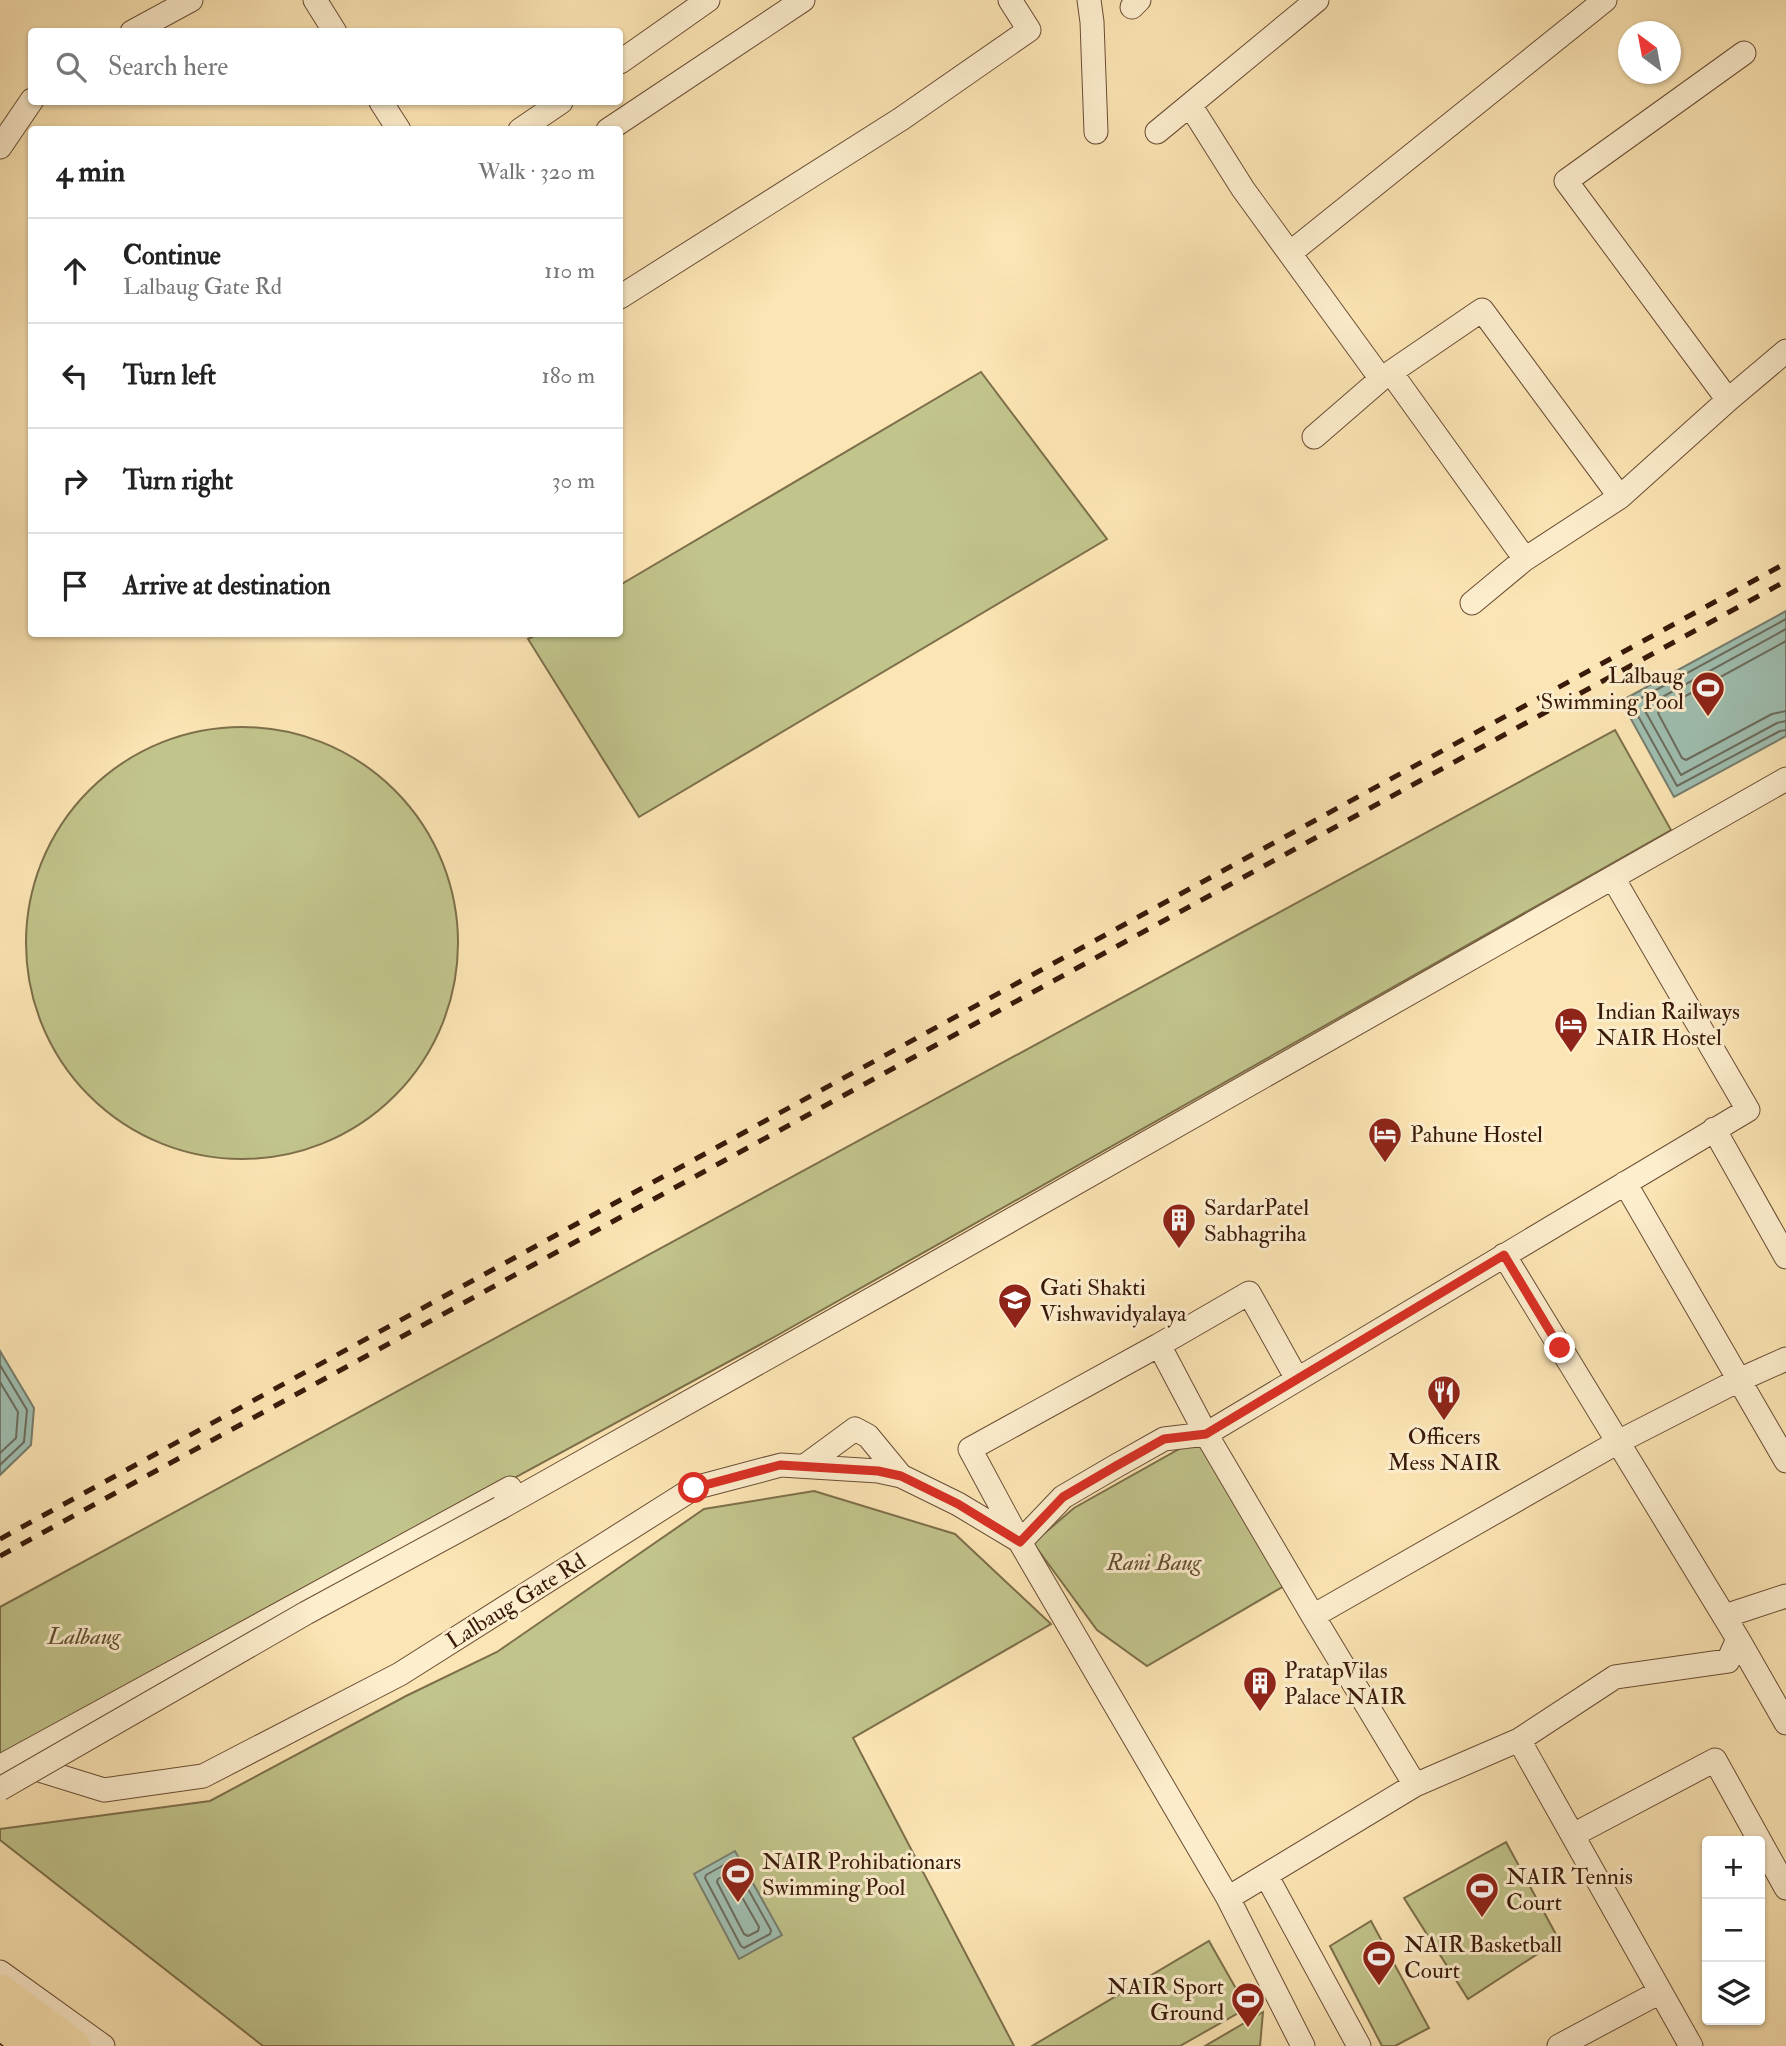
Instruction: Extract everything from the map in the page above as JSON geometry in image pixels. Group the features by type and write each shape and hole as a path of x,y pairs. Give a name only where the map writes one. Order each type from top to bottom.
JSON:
{"highway":[{"path":"0,1991 74,2046"},
{"path":"0,2022 31,2046"}],"street":[{"path":"139,28 191,0"},
{"path":"315,0 332,28"},
{"path":"623,60 708,0"},
{"path":"614,126 803,0"},
{"path":"623,295 901,119 1029,30 1010,0"},
{"path":"1089,0 1096,132"},
{"path":"1157,132 1317,0"},
{"path":"1290,253 1605,0"},
{"path":"1728,400 1566,181 1744,53"},
{"path":"0,147 29,105"},
{"path":"383,105 396,126"},
{"path":"526,126 557,105"},
{"path":"1190,105 1243,189 1290,253 1525,559"},
{"path":"1314,437 1387,377 1482,310 1620,497"},
{"path":"1472,603 1525,559 1620,497 1786,351"},
{"path":"0,1788 306,1613 902,1282 1786,779"},
{"path":"1020,1542 1063,1497 1095,1478 1164,1439 1206,1434 1748,1110 1613,878"},
{"path":"1714,1129 1786,1257"},
{"path":"1625,1183 1786,1461"},
{"path":"1504,1255 1725,1616 1786,1723"},
{"path":"5,1764 869,1292 902,1282"},
{"path":"1297,1379 1249,1293 970,1449 1020,1542 1228,1898 1303,2046"},
{"path":"1159,1345 1206,1434 1415,1785"},
{"path":"1313,1616 1618,1442 1739,1380 1786,1360"},
{"path":"806,1465 855,1429 868,1436 901,1476"},
{"name":"Lalbaug Gate Rd","path":"5,1764 104,1790 203,1776 400,1674 694,1488 780,1465 878,1471 901,1476 958,1504 1020,1542"},
{"path":"1725,1616 1786,1596"},
{"path":"1228,1898 1415,1785 1519,1740 1615,1677 1728,1661 1738,1639"},
{"path":"1519,1740 1690,2046"},
{"path":"1573,1835 1716,1760 1786,1888"},
{"path":"1266,1875 1359,2046"},
{"path":"0,1972 103,2046"},
{"path":"1559,2046 1660,1992"}],"green space":[{"path":"981,372 1107,539 639,817 528,639 623,637 623,583"},
{"path":"242,727 284,731 325,743 362,763 395,790 422,823 442,860 454,901 458,943 454,985 442,1026 422,1063 395,1096 362,1123 325,1143 284,1155 242,1159 200,1155 159,1143 122,1123 89,1096 62,1063 42,1026 30,985 26,943 30,901 42,860 62,823 89,790 122,763 159,743 200,731"},
{"name":"Lalbaug","path":"1615,730 1671,830 776,1336 0,1757 0,1607"},
{"name":"Rani Baug","path":"1206,1434 1284,1586 1147,1666 1097,1630 1033,1543 1074,1508"},
{"path":"814,1491 955,1534 1051,1624 853,1738 1014,2046 263,2046 0,1840 0,1829 210,1801 406,1696 497,1652 704,1509"},
{"name":"NAIR Tennis Court","path":"1506,1842 1559,1940 1468,1999 1404,1898"},
{"name":"NAIR Basketball Court","path":"1371,1921 1429,2028 1395,2046 1382,2046 1330,1946"},
{"path":"1209,1941 1247,2008 1180,2046 1032,2046"},
{"name":"NAIR Sport Ground","path":"1263,2012 1260,2046 1205,2046"}],"water":[{"name":"Lalbaug Swimming Pool","path":"1786,611 1786,736 1674,797 1621,701"},
{"path":"0,1351 34,1408 31,1445 0,1475"},
{"name":"NAIR Prohibationars Swimming Pool","path":"735,1851 782,1935 739,1959 694,1874"}],"railway":[{"path":"0,1539 1786,563"},
{"path":"0,1556 1786,581"}],"place":[{"name":"Lalbaug Swimming Pool","path":"1708,718"},
{"name":"Indian Railways NAIR Hostel","path":"1571,1054"},
{"name":"Pahune Hostel","path":"1385,1164"},
{"name":"SardarPatel Sabhagriha","path":"1179,1250"},
{"name":"Gati Shakti Vishwavidyalaya","path":"1015,1330"},
{"name":"Officers Mess NAIR","path":"1444,1422"},
{"name":"PratapVilas Palace NAIR","path":"1260,1713"},
{"name":"NAIR Prohibationars Swimming Pool","path":"738,1904"},
{"name":"NAIR Tennis Court","path":"1482,1919"},
{"name":"NAIR Basketball Court","path":"1379,1987"},
{"name":"NAIR Sport Ground","path":"1248,2029"}],"route":[{"path":"694,1488 780,1465 878,1471 901,1476 958,1504 1020,1542 1063,1497 1164,1439 1206,1434 1504,1255 1560,1348"}]}
